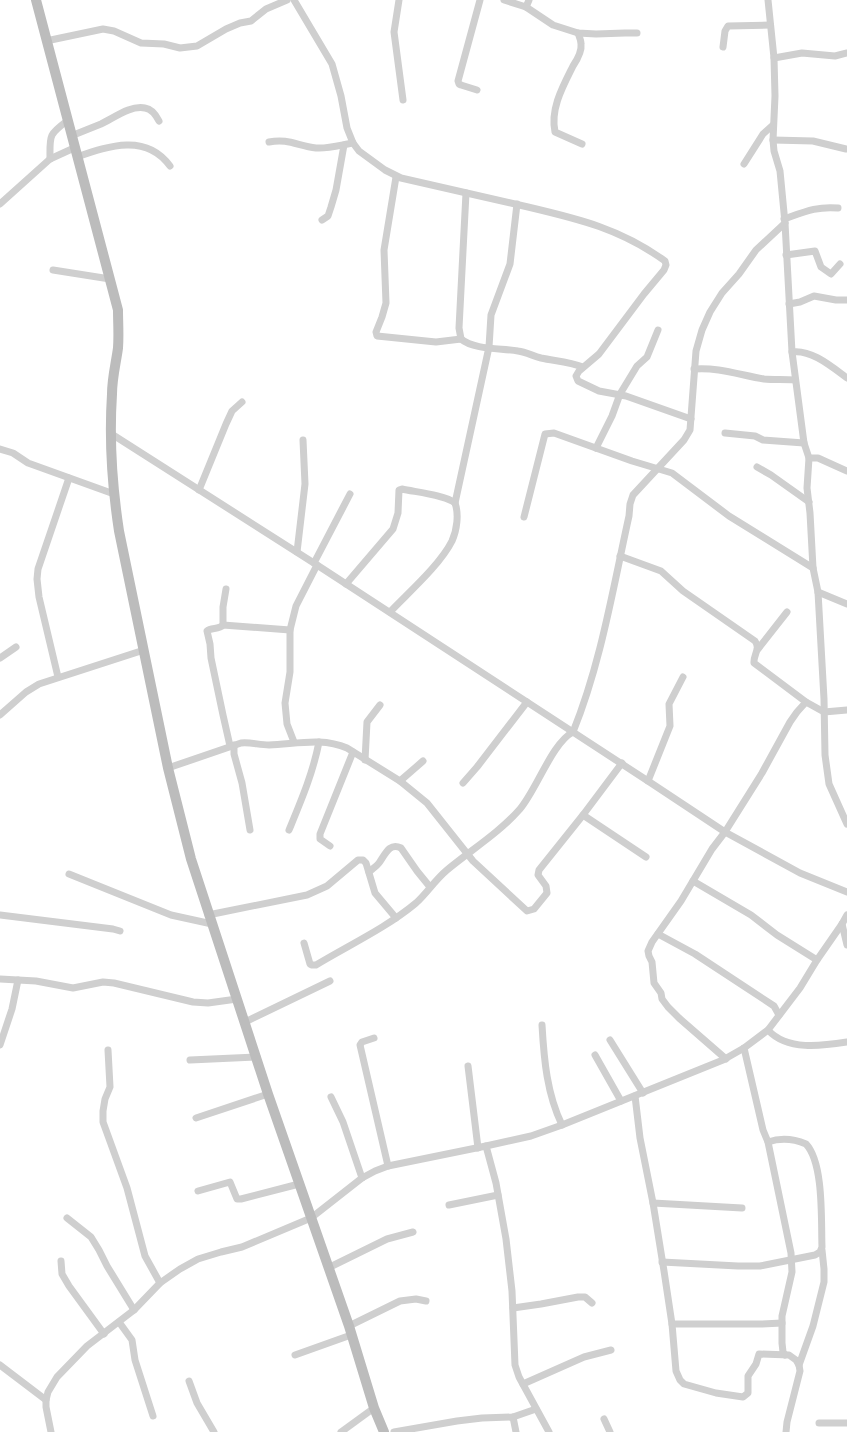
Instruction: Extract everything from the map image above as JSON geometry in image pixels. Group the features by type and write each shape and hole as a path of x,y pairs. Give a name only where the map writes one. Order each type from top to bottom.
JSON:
{"street":[{"path":"36,0 118,310 118,347 112,390 110,433 114,494 119,531 168,768 190,859 268,1094 350,1330 374,1408 384,1432"},
{"path":"46,41 103,29 114,31 149,44 164,44 180,48 197,46 226,29 251,21 266,8 287,0"},
{"path":"294,0 332,64 340,90 347,128 353,143 359,151 385,170 396,177 583,220 614,231 641,245 665,261 664,270 599,354 576,374 578,381 599,391 620,394 691,419"},
{"path":"400,0 394,32 403,100"},
{"path":"477,90 461,85 458,81 480,0"},
{"path":"504,0 528,3 554,25 578,33 637,33"},
{"path":"768,0 776,96 773,140 780,171 792,352 804,443 810,458 807,488 813,568 818,592 824,741 828,778 832,793 847,824"},
{"path":"723,47 725,31 728,26 770,25"},
{"path":"578,33 582,43 581,48 558,96 554,129 555,132 582,144"},
{"path":"774,58 802,53 835,56 847,53"},
{"path":"71,136 136,108 150,109 159,121"},
{"path":"50,159 50,140 52,134 67,121"},
{"path":"744,164 763,134 773,125"},
{"path":"268,142 285,140 318,148 353,143"},
{"path":"773,140 813,141 846,149"},
{"path":"0,204 50,159 75,152 124,144 134,145 153,150 161,155 170,166"},
{"path":"322,220 328,216 336,190 344,145"},
{"path":"396,177 384,250 386,303 376,334 380,337 436,342 461,339 469,343 520,351 583,367"},
{"path":"461,339 459,328 466,193"},
{"path":"390,612 433,566 452,541 455,532 457,519 455,503 489,347 492,315 510,264 517,204"},
{"path":"304,943 310,964 316,965 396,918 422,897 448,869 469,854 520,809 559,744 567,735 573,732 581,712 613,597 633,495 684,440 690,430 696,351 710,312 722,293 739,274 756,250 784,221 825,206 838,208"},
{"path":"786,255 814,251 821,267 831,274 840,264"},
{"path":"53,270 110,279"},
{"path":"789,304 814,296 847,300"},
{"path":"596,448 612,416 620,394 637,366 650,352 658,330"},
{"path":"792,352 805,352 825,362 847,378"},
{"path":"694,369 718,369 766,379 796,380"},
{"path":"199,490 232,411 242,402"},
{"path":"110,433 390,612 725,832 800,873 847,892"},
{"path":"524,517 544,434 554,433 657,469 672,472 729,516 813,568"},
{"path":"726,433 754,436 763,440 804,443"},
{"path":"297,552 305,484 302,440"},
{"path":"0,449 13,453 28,463 114,494"},
{"path":"810,458 818,458 847,471"},
{"path":"667,459 672,472"},
{"path":"757,467 809,502"},
{"path":"58,677 39,597 37,579 41,560 69,478"},
{"path":"346,584 393,529 398,513 399,490 445,498 455,503"},
{"path":"294,742 287,724 285,708 290,672 290,630 296,606 350,494"},
{"path":"620,556 662,571 683,591 755,641 758,649"},
{"path":"224,625 223,607 226,589"},
{"path":"818,592 847,604"},
{"path":"787,612 758,649 754,663 806,702 824,712 847,710"},
{"path":"250,830 242,783 227,737 207,634 209,630 224,625 290,630"},
{"path":"0,658 16,647"},
{"path":"0,715 32,687 144,650"},
{"path":"648,780 670,726 669,704 683,676"},
{"path":"463,783 527,702"},
{"path":"726,1058 679,1018 662,999 654,983 652,962 648,952 652,942 681,901 712,849 725,832 762,773 790,722 806,702"},
{"path":"365,760 367,722 380,705"},
{"path":"168,768 248,742 269,745 294,742 319,742 340,745 400,781 427,803 473,861 523,909 530,911 534,909 547,893 546,886 538,875 539,870 622,763"},
{"path":"289,830 308,784 319,742"},
{"path":"330,846 320,839 320,834 354,752"},
{"path":"400,781 423,761"},
{"path":"583,815 646,857"},
{"path":"369,872 379,864 387,850 398,846 430,887"},
{"path":"69,874 171,915 210,919 307,895 327,886 358,860 363,860 366,863 375,893 396,918"},
{"path":"693,882 752,915 777,935 817,960"},
{"path":"0,915 112,928 120,931"},
{"path":"51,1432 46,1400 48,1392 57,1377 87,1346 134,1310 160,1283 180,1269 198,1259 242,1247 311,1218 362,1178 375,1171 388,1166 531,1136 643,1093 726,1058 744,1048 768,1030 808,975 847,915"},
{"path":"842,924 847,945"},
{"path":"658,934 695,954 774,1006 779,1015"},
{"path":"0,979 73,988 103,982 114,983 193,1002 208,1003 237,999"},
{"path":"0,1045 12,1009 18,980"},
{"path":"245,1022 330,981"},
{"path":"774,1006 786,1006"},
{"path":"542,1025 544,1063 548,1084 562,1125"},
{"path":"768,1030 774,1036 789,1042 817,1045 847,1042"},
{"path":"374,1038 362,1042 360,1045 388,1166"},
{"path":"610,1040 643,1093"},
{"path":"744,1048 763,1130 768,1142 792,1260 792,1272 782,1316 782,1343 785,1355"},
{"path":"108,1050 110,1087 105,1099 103,1122 127,1188 145,1256 160,1283"},
{"path":"595,1055 621,1101"},
{"path":"190,1060 256,1057"},
{"path":"468,1066 478,1148"},
{"path":"196,1118 268,1094"},
{"path":"635,1096 640,1138 653,1203 672,1324 676,1371 680,1380 684,1384 716,1393 743,1397 748,1393 748,1376 756,1364 759,1354 789,1355 796,1360 800,1371 786,1432"},
{"path":"331,1097 362,1178"},
{"path":"768,1142 784,1140 806,1144 816,1162 819,1178 824,1282 813,1326 799,1365"},
{"path":"486,1146 496,1183 506,1239 512,1290 515,1365 517,1374 549,1432"},
{"path":"198,1191 230,1182 237,1199 241,1199 299,1184"},
{"path":"449,1205 498,1195"},
{"path":"653,1203 742,1208"},
{"path":"67,1218 91,1237 134,1310"},
{"path":"328,1268 387,1239 413,1232"},
{"path":"662,1262 760,1266 815,1255 822,1250"},
{"path":"61,1261 62,1274 69,1286 104,1334"},
{"path":"513,1308 582,1296 589,1299 592,1303"},
{"path":"295,1355 350,1330 400,1301 416,1299 426,1301"},
{"path":"119,1322 132,1340 135,1360 153,1416"},
{"path":"672,1324 782,1323"},
{"path":"523,1384 584,1357 611,1350"},
{"path":"0,1365 46,1400"},
{"path":"189,1381 197,1403 214,1432"},
{"path":"341,1432 374,1408"},
{"path":"394,1432 457,1421 513,1417 536,1409"},
{"path":"513,1417 516,1432"},
{"path":"604,1419 610,1432"},
{"path":"818,1422 847,1423"}]}
